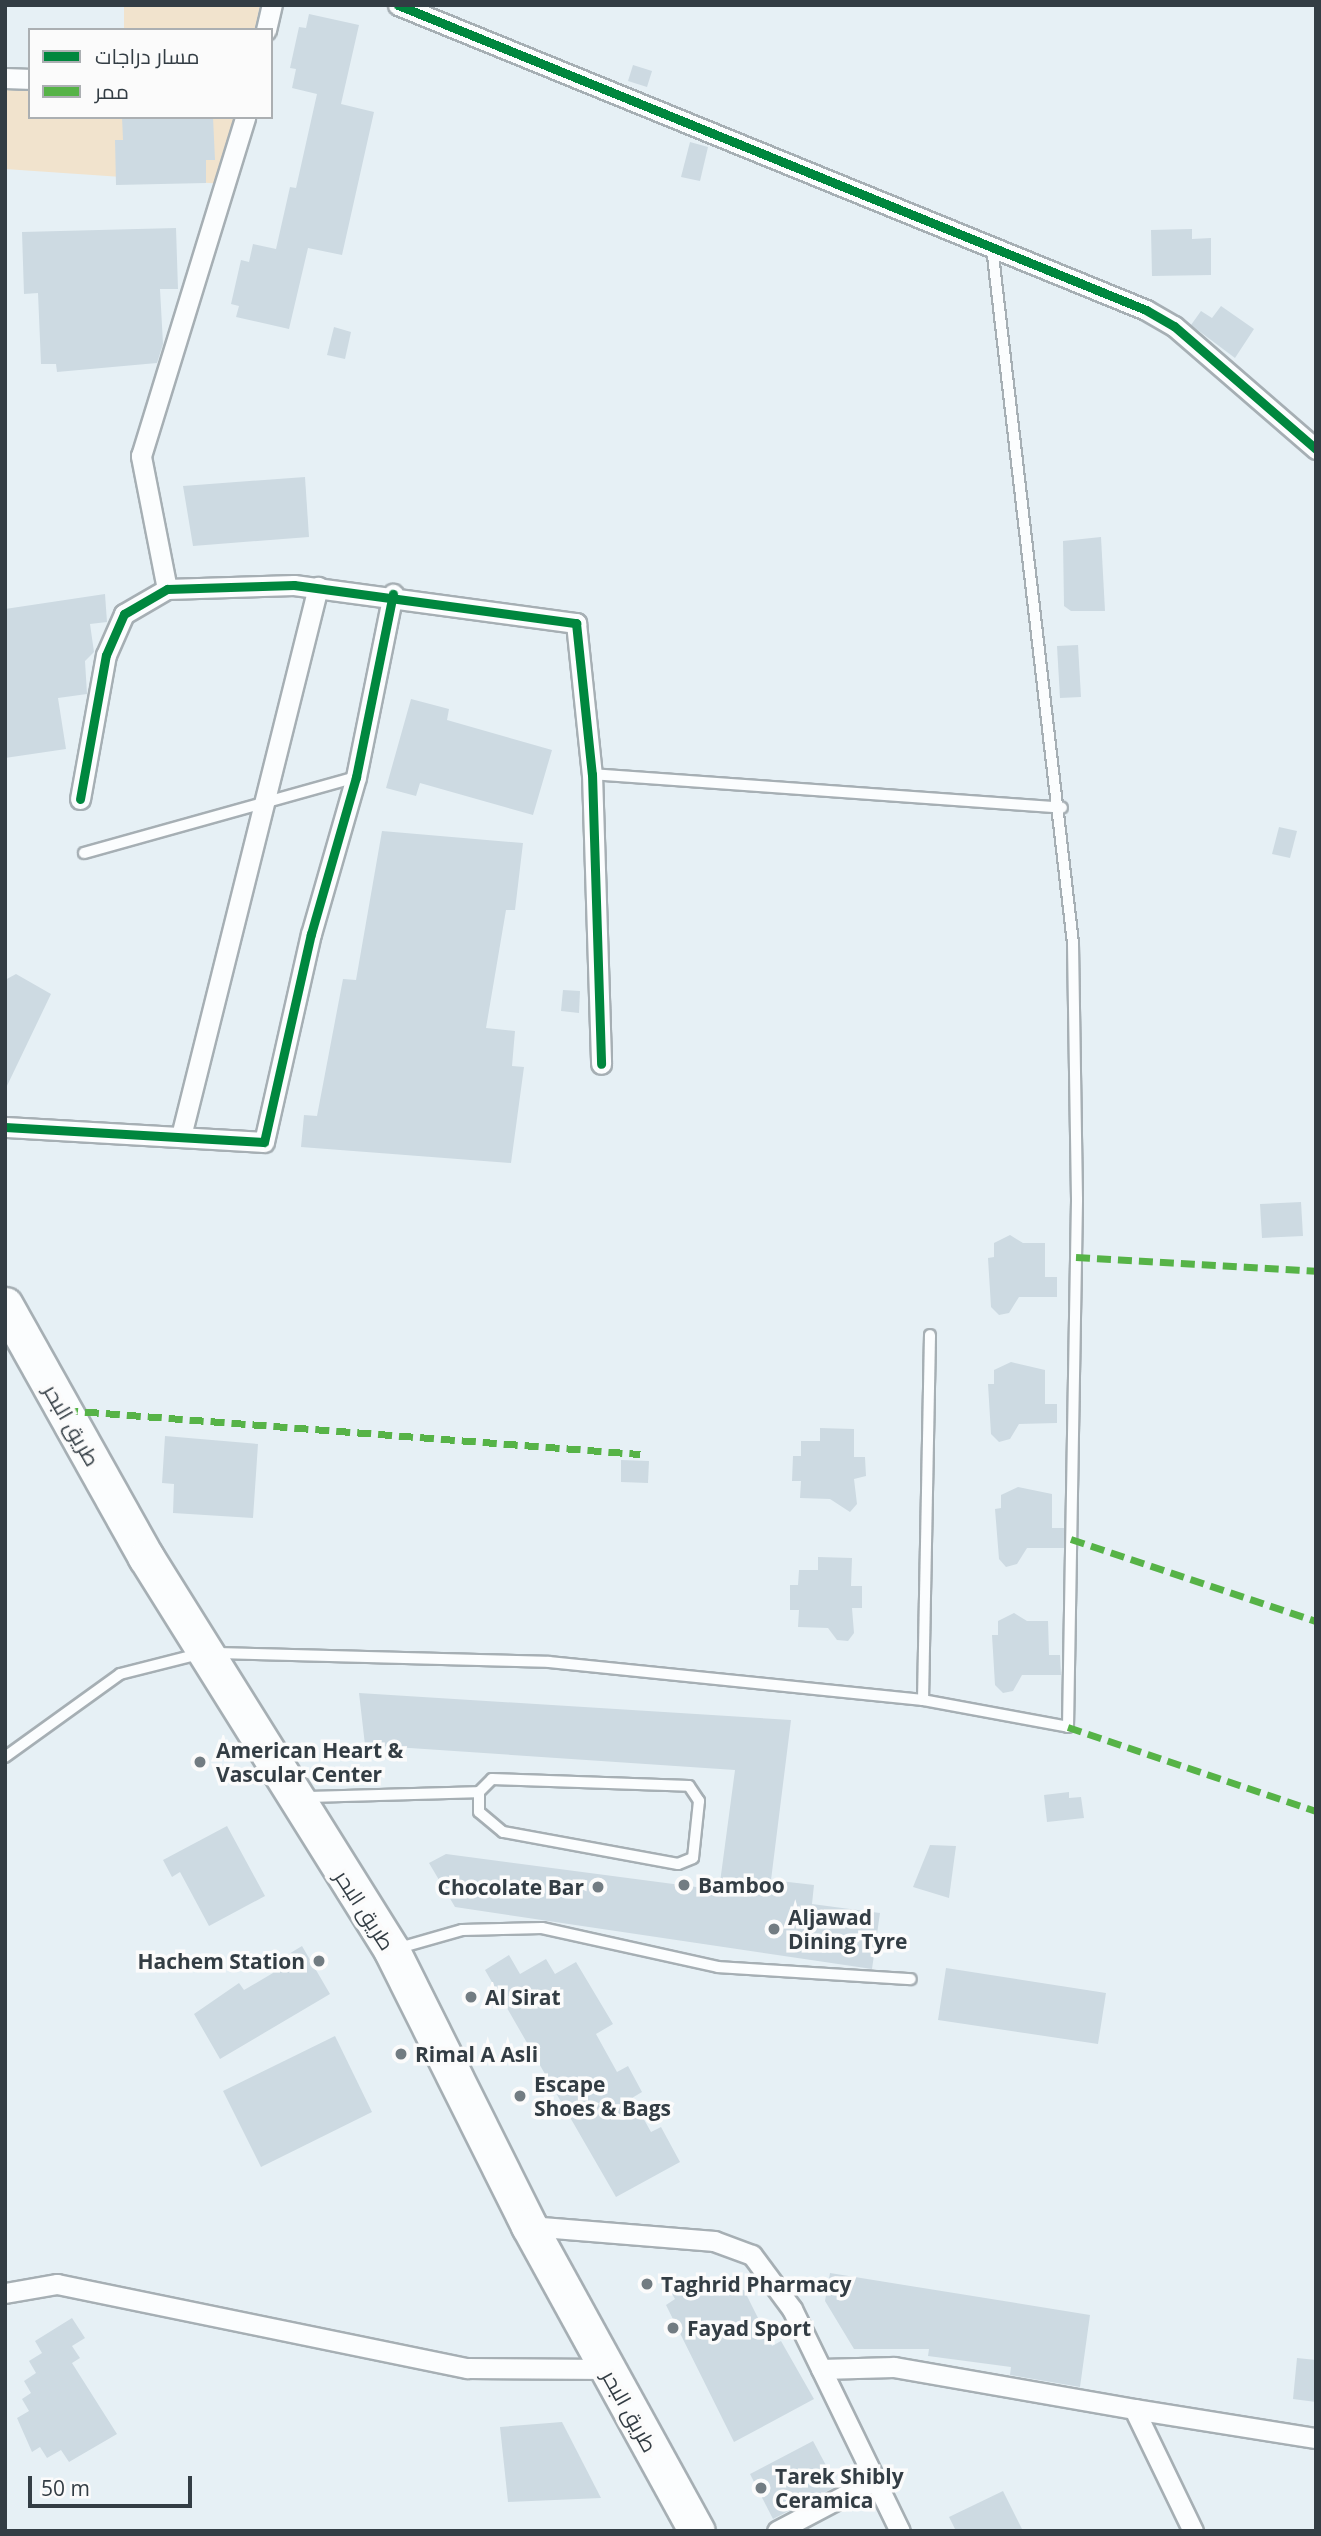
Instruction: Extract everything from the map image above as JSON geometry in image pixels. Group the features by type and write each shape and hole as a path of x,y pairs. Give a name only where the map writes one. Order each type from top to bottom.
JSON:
{"highway":[{"name":"طريق البحر","path":"5,1305 205,1652 392,1951 529,2226 697,2531"}],"street":[{"path":"266,28 272,5"},
{"path":"398,5 992,246 1174,326 1316,449"},
{"path":"5,79 28,79"},
{"path":"167,589 141,456 244,119"},
{"path":"181,1136 262,801 318,587"},
{"path":"80,799 106,655 124,614 167,589 318,587 393,594 576,624 592,774 601,1063"},
{"path":"5,1127 264,1142 311,934 355,777 393,594"},
{"path":"529,2226 714,2241 752,2255 769,2270 821,2369 872,2481 900,2531"},
{"path":"5,2293 57,2284 467,2368 607,2369"},
{"path":"821,2369 894,2367 1316,2438"},
{"path":"1134,2409 1193,2531"},
{"path":"776,2531 872,2481"}],"lane":[{"path":"5,1757 120,1674 205,1652 549,1662 923,1700 1068,1727 1077,1199 1073,943 1062,808 992,246"},
{"path":"592,774 1062,808"},
{"path":"84,853 355,777"},
{"path":"923,1700 930,1335"},
{"path":"294,1797 479,1792 498,1777 689,1786 699,1801 695,1854 678,1864 503,1832 481,1819 479,1792"},
{"path":"392,1951 463,1930 542,1928 718,1967 911,1979"}],"shaded area":[{"path":"124,5 260,5 255,28 124,28"},
{"path":"5,72 28,72 28,119 237,119 224,184 5,169"}],"building":[{"path":"309,14 359,25 341,104 374,112 342,255 308,248 289,329 236,317 239,306 231,304 241,260 249,262 253,244 276,249 290,187 296,188 317,94 292,88 296,69 290,68 299,27 306,28"},
{"path":"633,65 652,71 647,87 628,81"},
{"path":"122,119 213,119 215,160 206,160 206,183 116,185 115,140 123,140"},
{"path":"690,142 708,147 700,181 681,177"},
{"path":"176,228 178,289 160,289 163,344 157,363 57,372 56,364 41,364 38,293 24,294 22,232"},
{"path":"1192,229 1192,239 1211,238 1211,275 1152,276 1151,230"},
{"path":"1221,306 1254,329 1235,358 1191,325 1201,311 1212,318"},
{"path":"334,327 351,332 345,359 327,355"},
{"path":"305,477 309,537 193,546 183,486"},
{"path":"1101,537 1105,611 1071,611 1064,606 1063,541"},
{"path":"105,594 107,622 90,624 94,652 85,661 87,694 58,698 66,749 5,758 5,609"},
{"path":"1078,645 1081,697 1060,698 1057,646"},
{"path":"411,699 449,709 447,720 552,750 533,815 420,783 416,796 386,788"},
{"path":"1279,827 1297,831 1290,858 1272,854"},
{"path":"382,831 523,843 515,910 506,910 486,1028 515,1031 512,1066 524,1067 511,1163 301,1147 304,1115 317,1116 343,979 356,980"},
{"path":"16,974 51,994 5,1090 5,980"},
{"path":"563,990 580,991 579,1013 561,1011"},
{"path":"1301,1202 1303,1236 1262,1238 1260,1204"},
{"path":"1010,1235 1023,1243 1045,1243 1045,1277 1057,1277 1057,1297 1019,1297 1009,1313 999,1315 991,1307 988,1258 994,1257 994,1243"},
{"path":"1011,1362 1045,1370 1045,1404 1057,1404 1057,1423 1019,1424 1010,1439 999,1442 991,1434 988,1384 994,1384 994,1370"},
{"path":"820,1428 854,1429 854,1457 865,1457 866,1476 854,1479 857,1504 850,1512 830,1499 800,1498 801,1481 792,1481 793,1456 801,1456 801,1441 820,1441"},
{"path":"165,1436 258,1444 253,1518 173,1513 174,1484 162,1483"},
{"path":"621,1460 649,1461 648,1483 621,1482"},
{"path":"1018,1487 1052,1494 1052,1528 1064,1528 1064,1548 1027,1548 1017,1564 1006,1567 999,1559 995,1509 1001,1508 1001,1495"},
{"path":"818,1557 852,1558 851,1586 862,1586 862,1608 852,1608 854,1633 848,1641 837,1640 828,1628 798,1627 799,1610 790,1610 790,1585 798,1585 799,1570 818,1570"},
{"path":"1014,1613 1027,1621 1048,1621 1049,1655 1060,1655 1061,1675 1022,1675 1013,1691 1003,1693 995,1685 992,1635 998,1635 998,1621"},
{"path":"359,1693 791,1720 771,1880 814,1885 812,1904 880,1913 872,1969 455,1907 429,1863 446,1854 719,1890 735,1770 365,1745"},
{"path":"1069,1792 1069,1798 1081,1797 1084,1818 1047,1822 1044,1795"},
{"path":"227,1826 265,1896 209,1926 180,1872 172,1877 163,1860"},
{"path":"930,1845 956,1846 949,1898 913,1887"},
{"path":"302,1946 330,1994 220,2059 194,2014 239,1983 244,1990 273,1973 269,1966"},
{"path":"509,1955 520,1974 546,1959 555,1974 576,1962 613,2024 596,2034 617,2072 628,2066 642,2092 632,2098 651,2132 661,2127 680,2162 616,2197 485,1970"},
{"path":"946,1968 1106,1993 1098,2044 938,2020"},
{"path":"335,2036 372,2112 261,2167 223,2091"},
{"path":"830,2273 1090,2315 1080,2387 1010,2375 1011,2367 928,2356 929,2349 854,2349 825,2301"},
{"path":"683,2280 744,2290 772,2346 781,2341 814,2399 734,2442 666,2305 675,2299 668,2287"},
{"path":"72,2318 85,2338 72,2346 80,2358 72,2363 117,2434 69,2462 61,2450 47,2458 40,2447 32,2452 17,2418 29,2411 22,2399 31,2393 24,2381 36,2373 29,2361 42,2353 35,2341"},
{"path":"1297,2358 1316,2360 1316,2402 1293,2399"},
{"path":"562,2422 601,2498 508,2502 500,2427"},
{"path":"813,2441 837,2486 773,2519 750,2474"},
{"path":"1003,2491 1023,2531 956,2531 949,2517"}],"marked path":[{"path":"1076,1257 1316,1271"},
{"path":"64,1410 640,1454"},
{"path":"1071,1539 1316,1621"},
{"path":"1068,1727 1316,1811"}],"cycle path":[{"path":"398,5 1146,310 1174,326 1316,449"},
{"path":"80,799 106,655 124,614 167,589 294,585 576,623 592,774 601,1064"},
{"path":"5,1127 264,1142 311,934 356,777 393,594"}],"place":[{"name":"American Heart & Vascular Center","path":"200,1762"},
{"name":"Bamboo","path":"684,1885"},
{"name":"Chocolate Bar","path":"598,1887"},
{"name":"Aljawad Dining Tyre","path":"774,1929"},
{"name":"Hachem Station","path":"319,1961"},
{"name":"Al Sirat","path":"471,1997"},
{"name":"Rimal A Asli","path":"401,2054"},
{"name":"Escape Shoes & Bags","path":"520,2096"},
{"name":"Taghrid Pharmacy","path":"647,2284"},
{"name":"Fayad Sport","path":"673,2328"},
{"name":"Tarek Shibly Ceramica","path":"761,2488"}]}
